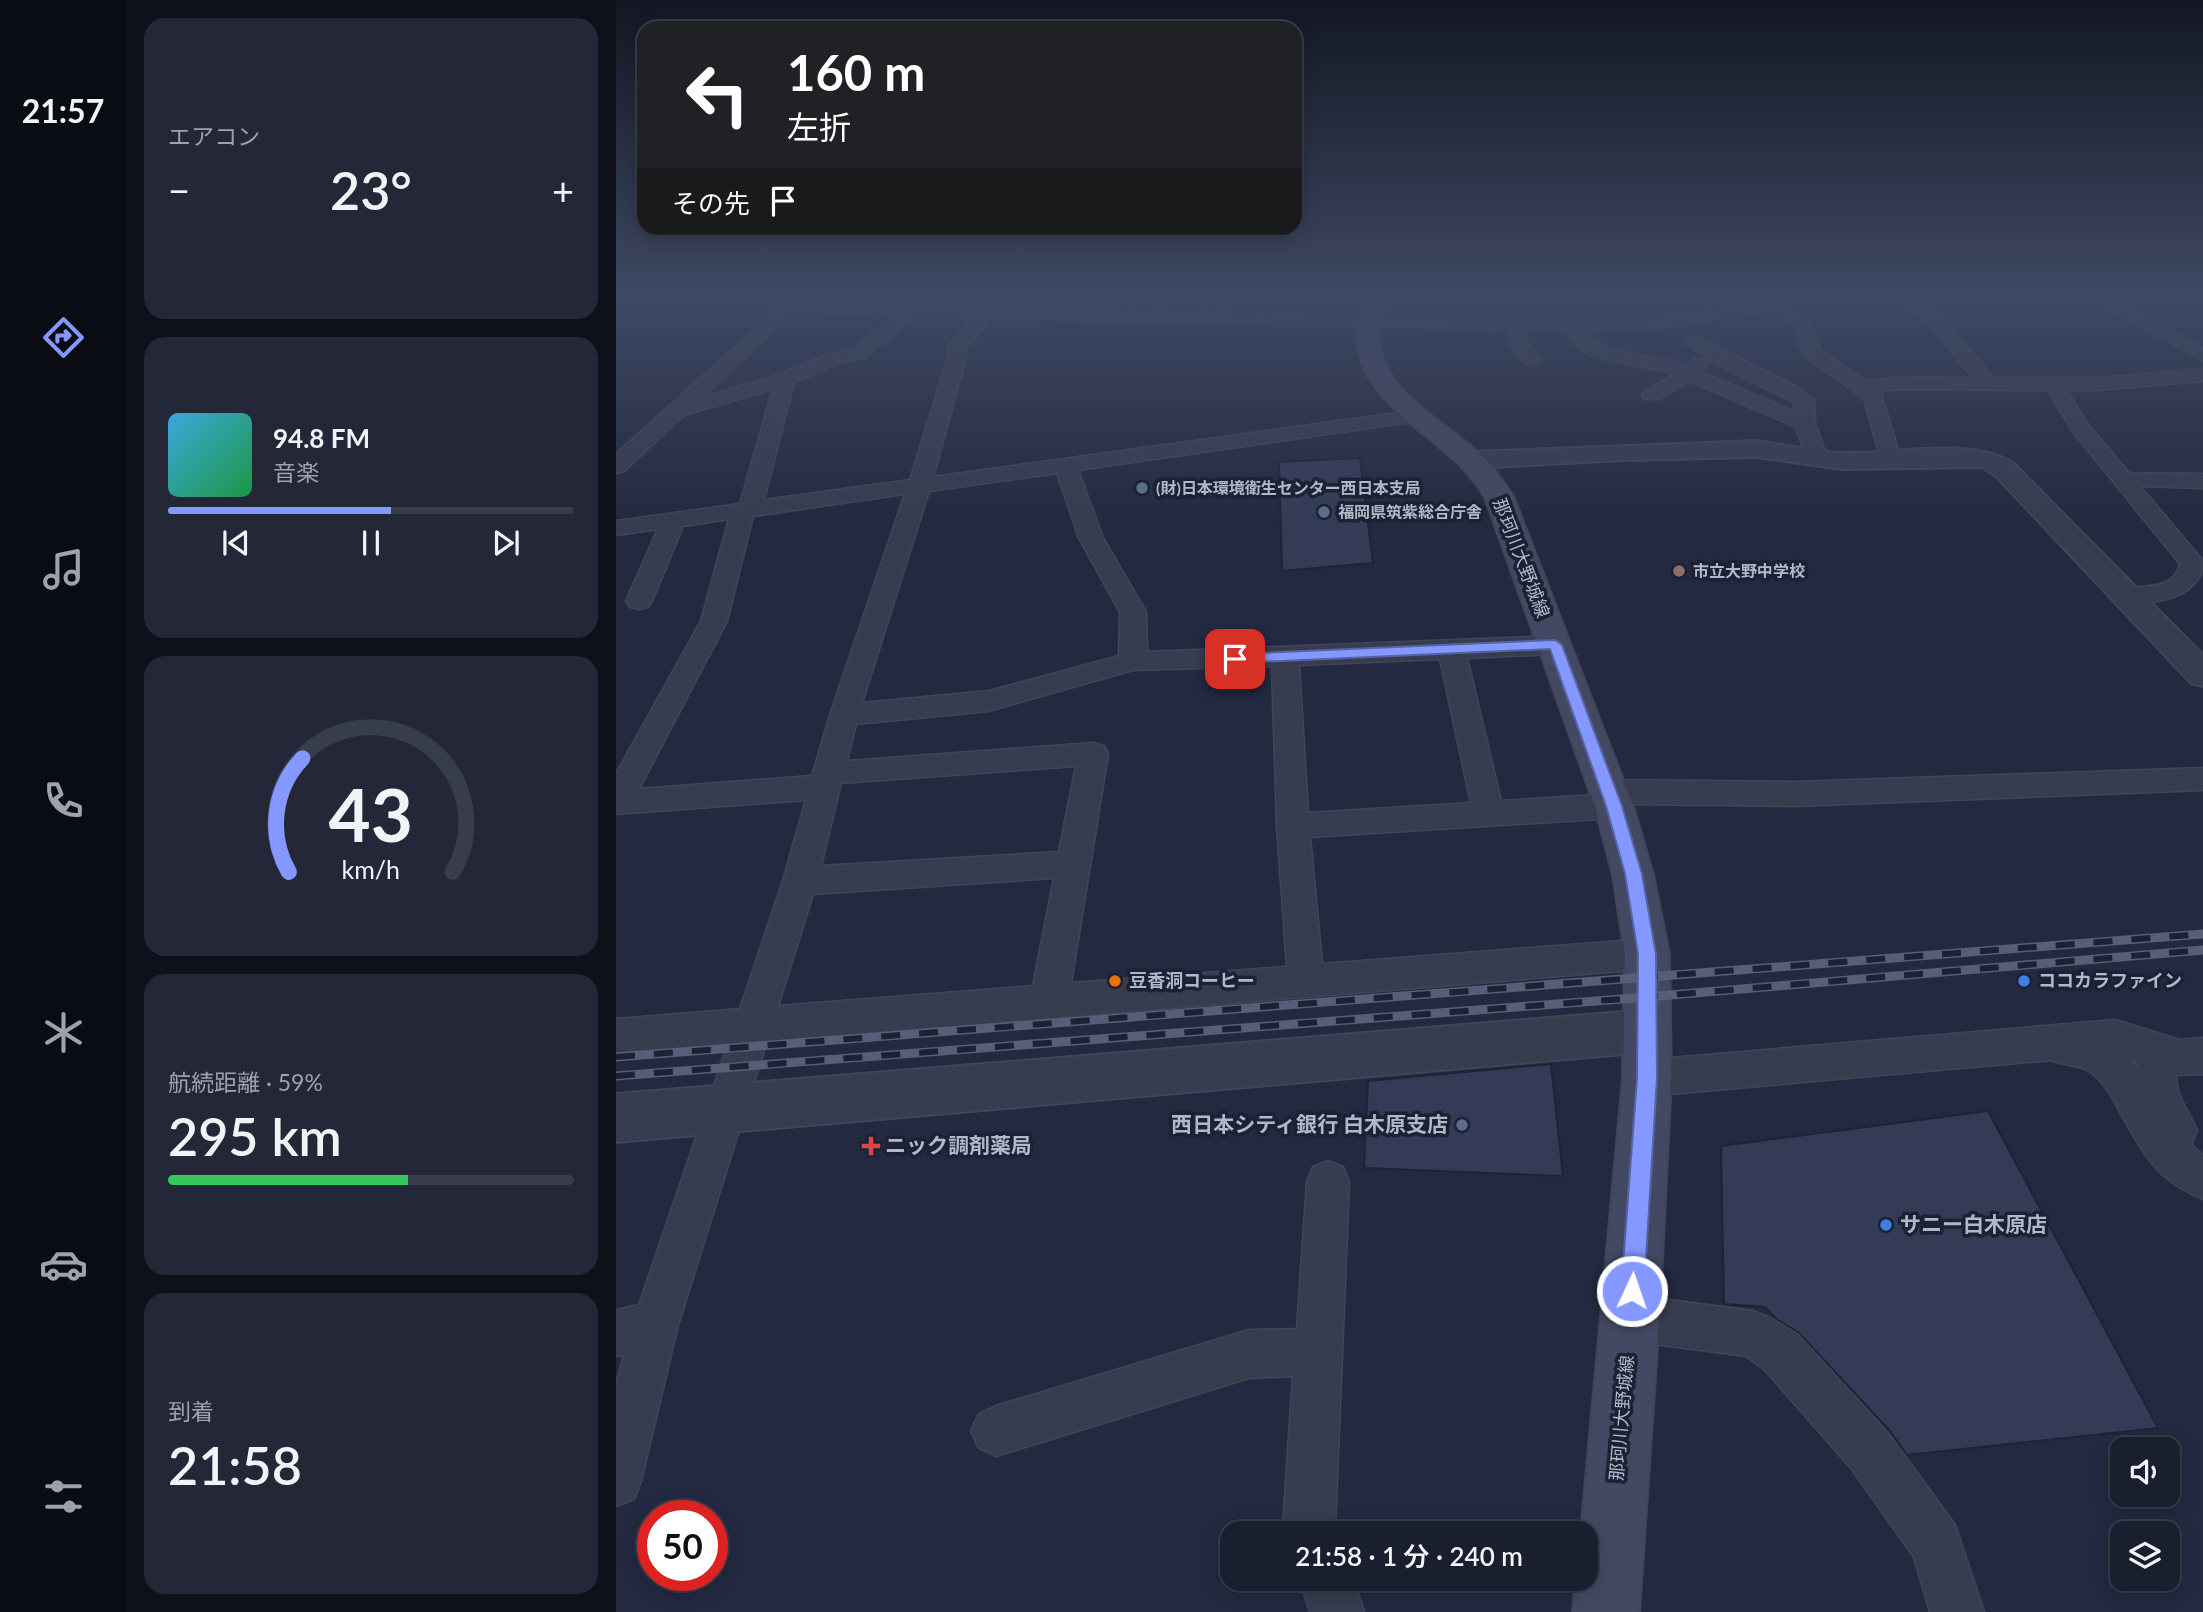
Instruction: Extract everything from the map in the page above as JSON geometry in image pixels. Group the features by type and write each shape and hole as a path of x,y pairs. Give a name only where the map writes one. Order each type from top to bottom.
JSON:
{"main road":[{"name":"那珂川大野城線","path":"1378,370 1385,384 1418,416 1471,460 1499,496 1611,799 1633,874 1647,954 1647,1078 1631,1318 1606,1612"}],"street":[{"path":"616,466 719,370"},
{"path":"674,411 785,379 806,370"},
{"path":"616,1481 636,1329 727,1108 800,881 844,715 919,486 953,370"},
{"path":"1679,370 1805,423"},
{"path":"1653,395 1693,370"},
{"path":"1743,370 1804,399 1805,423 1816,458"},
{"path":"1840,370 1866,387 1873,395 1890,460"},
{"path":"1977,370 1987,382"},
{"path":"1866,387 1900,383 2097,384 2203,375"},
{"path":"616,802 714,621 785,379"},
{"path":"2053,384 2081,429 2192,564 2192,572 2182,584 2171,591"},
{"path":"616,528 1418,416"},
{"path":"1471,460 1624,452 1757,449 1842,461 1968,456 1998,464 2203,675"},
{"path":"1065,465 1091,538 1133,612 1133,661"},
{"path":"2122,480 2203,481"},
{"path":"639,601 674,520"},
{"path":"2124,595 2171,591 2203,594"},
{"path":"844,715 989,701 1133,661 1555,645"},
{"path":"1451,649 1489,815"},
{"path":"1286,657 1293,826 1306,984"},
{"path":"616,802 1093,754 1049,1002"},
{"path":"1293,826 1489,815 1611,799 2203,779"},
{"path":"800,881 1073,864"},
{"path":"616,1036 1306,984 1647,954"},
{"path":"616,1118 1647,1031"},
{"path":"1647,1078 2115,1037 2180,1058 2203,1056"},
{"path":"2046,1045 2092,1052 2103,1058 2171,1156 2203,1178"},
{"path":"2161,1052 2154,1074 2157,1097 2169,1120 2188,1146 2203,1156"},
{"path":"1309,1521 1328,1182"},
{"path":"1631,1318 1754,1334 1781,1352 1869,1450 1936,1544 1957,1612"},
{"path":"996,1431 1249,1354 1319,1352"},
{"path":"1330,1591 1337,1612"}],"building":[{"name":"福岡県筑紫総合庁舎","path":"1360,458 1373,563 1282,571 1279,462"},
{"name":"西日本シティ銀行 白木原支店","path":"1551,1064 1563,1176 1364,1168 1368,1081"},
{"name":"サニー白木原店","path":"1988,1111 2158,1428 1907,1455 1889,1430 1799,1333 1776,1319 1765,1307 1724,1304 1721,1146"}],"railway":[{"path":"616,1057 2203,934"},
{"path":"616,1076 1635,998 2203,950"}],"place":[{"name":"(財)日本環境衛生センター西日本支局","path":"1142,488"},
{"name":"福岡県筑紫総合庁舎","path":"1324,512"},
{"name":"市立大野中学校","path":"1679,571"},
{"name":"豆香洞コーヒー","path":"1115,981"},
{"name":"ココカラファイン","path":"2024,981"},
{"name":"西日本シティ銀行 白木原支店","path":"1462,1125"},
{"name":"ニック調剤薬局","path":"871,1146"},
{"name":"サニー白木原店","path":"1886,1225"}],"route":[{"path":"1235,659 1555,645 1614,806 1633,874 1647,954 1647,1078 1632,1291"}]}
